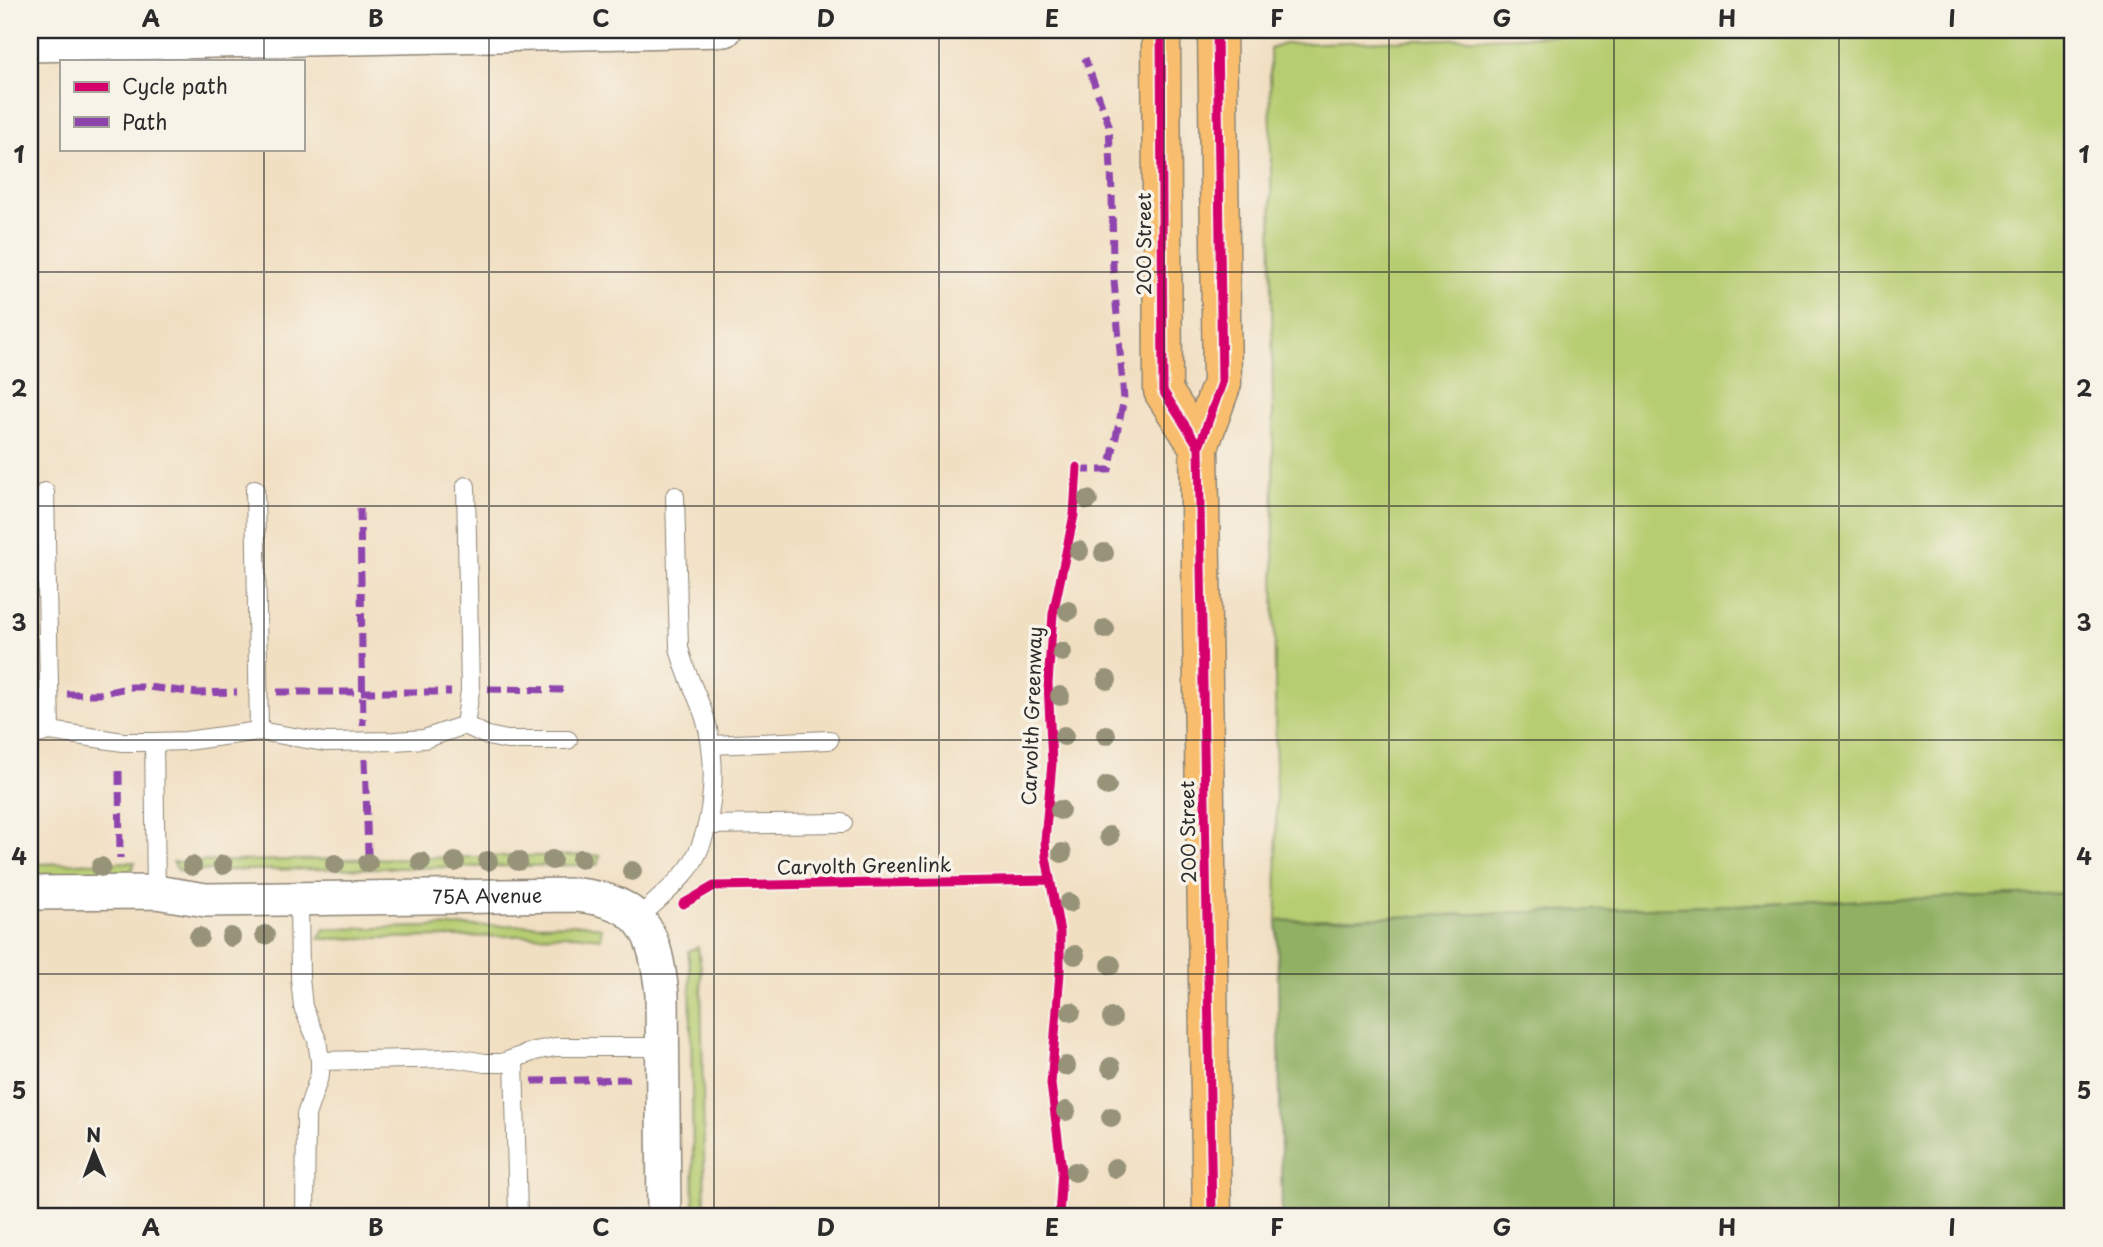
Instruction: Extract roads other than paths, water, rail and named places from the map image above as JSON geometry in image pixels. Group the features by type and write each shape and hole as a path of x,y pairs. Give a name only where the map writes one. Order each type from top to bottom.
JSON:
{"main road":[{"name":"200 Street","path":"1161,30 1163,391 1199,447"},
{"name":"200 Street","path":"1212,1217 1199,447 1222,383 1217,30"}],"street":[{"path":"30,45 725,30"},
{"name":"75A Avenue","path":"30,893 156,892 206,900 577,895 612,901 626,908 647,932 659,966 662,994 664,1217"}],"lane":[{"path":"465,725 470,691 467,486"},
{"path":"255,489 259,731"},
{"path":"45,492 50,732"},
{"path":"637,919 689,867 704,840 712,780 711,746 704,717 682,664 678,647 675,496"},
{"path":"30,736 50,732 123,742 154,742 186,741 259,731 324,742 395,741 424,739 465,725 488,736 507,740 568,740"},
{"path":"711,746 829,740"},
{"path":"154,742 156,892"},
{"path":"707,825 843,824"},
{"path":"299,900 303,1007 317,1040 320,1061 320,1074 306,1115 305,1217"},
{"path":"320,1061 455,1058 502,1063 555,1047 662,1047"},
{"path":"514,1059 518,1217"}]}
